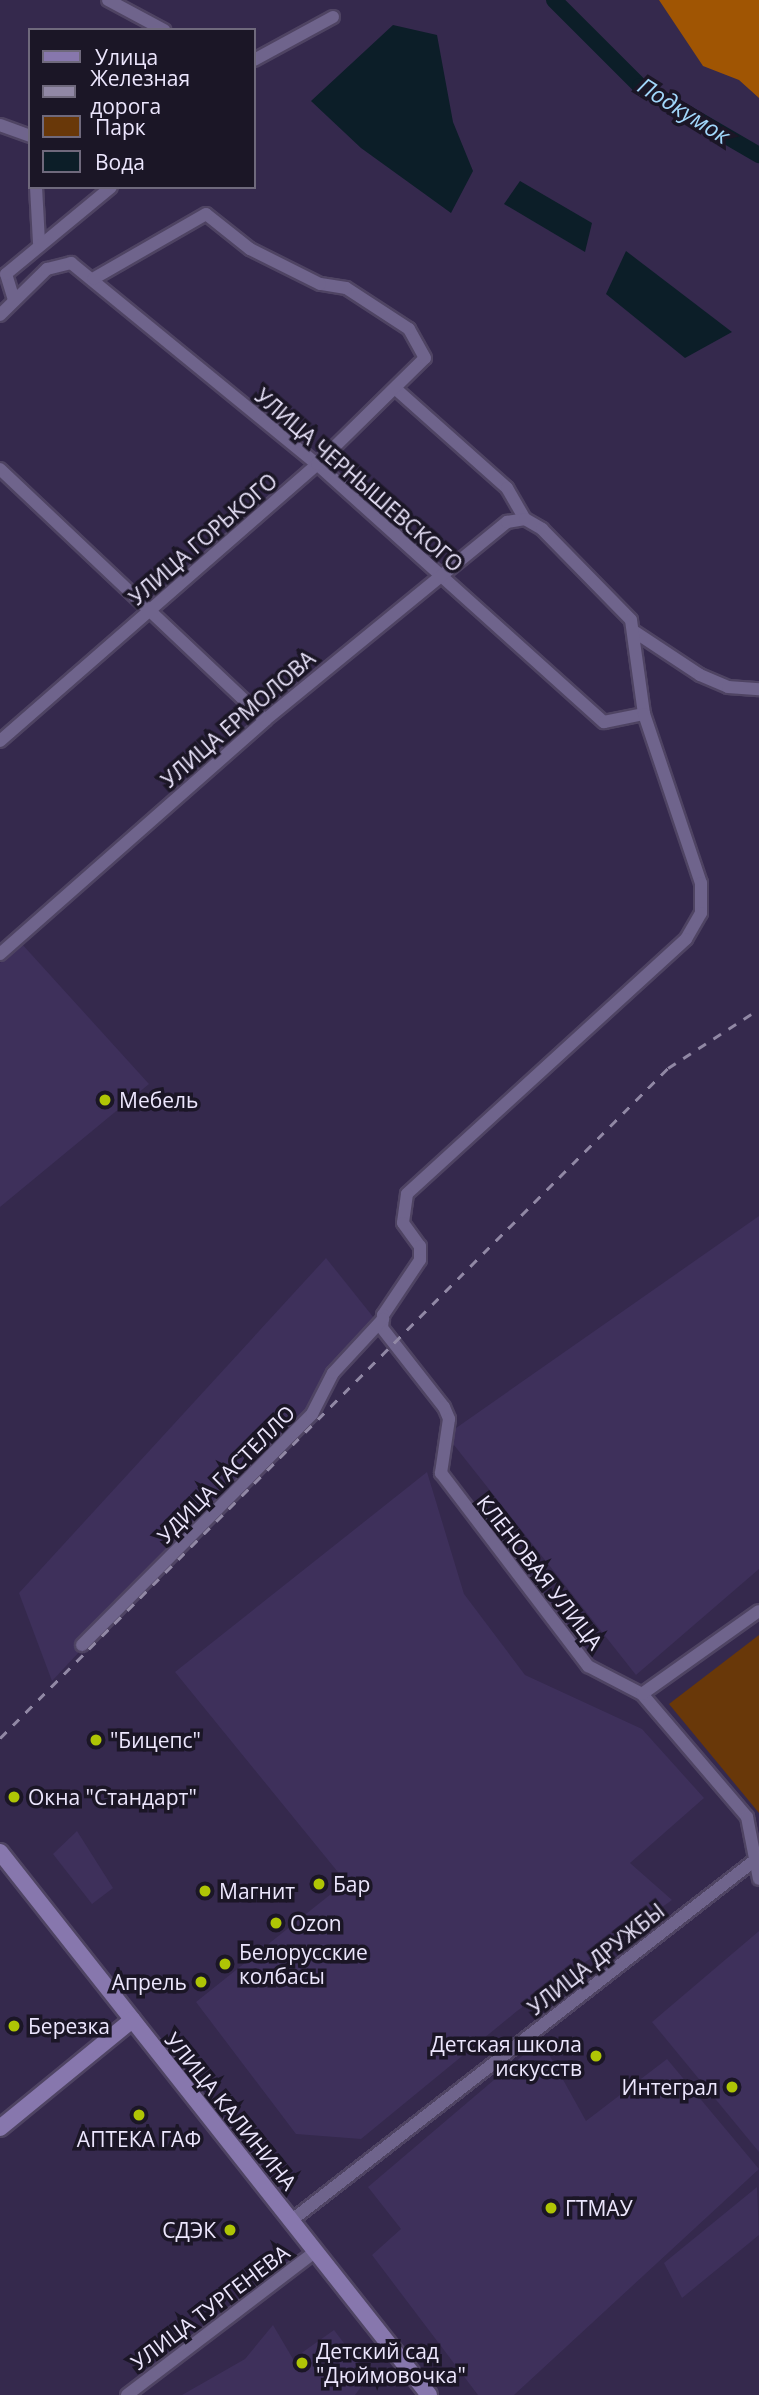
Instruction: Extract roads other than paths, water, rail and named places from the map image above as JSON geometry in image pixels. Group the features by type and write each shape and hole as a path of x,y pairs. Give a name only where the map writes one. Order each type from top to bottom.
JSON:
{"main road":[{"name":"УЛИЦА КАЛИНИНА","path":"0,1852 429,2395"},
{"path":"0,2128 132,2020"}],"street":[{"path":"108,0 160,28"},
{"path":"256,59 333,17"},
{"path":"0,125 28,135"},
{"path":"36,189 39,243"},
{"path":"0,314 14,300 3,272 108,189"},
{"name":"УЛИЦА ГОРЬКОГО","path":"0,741 317,464 397,390 425,359 409,329 346,288 320,284 250,249 206,214 93,279"},
{"name":"УЛИЦА ЧЕРНЫШЕВСКОГО","path":"14,300 47,268 71,263 317,464 604,722 644,714"},
{"path":"397,390 508,488 525,519 542,528 635,632 700,676 728,687 759,689"},
{"path":"0,470 265,720"},
{"name":"УЛИЦА ЕРМОЛОВА","path":"0,954 265,720 438,574 507,522 525,519"},
{"name":"УДИЦА ГАСТЕЛЛО","path":"82,1645 312,1414 333,1373 383,1319 420,1260 420,1246 403,1223 407,1194 686,939 701,913 701,883 644,714 635,632"},
{"name":"КЛЕНОВАЯ УЛИЦА","path":"383,1319 392,1345 449,1419 439,1461 448,1483 588,1666 642,1694 747,1817 759,1880"},
{"path":"642,1694 759,1611"},
{"name":"УЛИЦА ДРУЖБЫ","path":"292,2220 756,1859"},
{"name":"УЛИЦА ТУРГЕНЕВА","path":"127,2395 316,2251"}],"water":[{"path":"393,25 437,35 453,122 473,171 451,213 361,148 311,101"},
{"path":"520,181 592,223 585,252 504,204"},
{"path":"626,251 732,332 685,358 606,294"}],"waterway":[{"name":"Подкумок","path":"554,0 640,86 759,155"}],"railway":[{"path":"0,1738 668,1068 759,1009"}],"place":[{"name":"Мебель","path":"105,1100"},
{"name":"\"Бицепс\"","path":"96,1740"},
{"name":"Окна \"Стандарт\"","path":"14,1797"},
{"name":"Бар","path":"319,1884"},
{"name":"Магнит","path":"205,1891"},
{"name":"Ozon","path":"276,1923"},
{"name":"Белорусские колбасы","path":"225,1964"},
{"name":"Апрель","path":"201,1982"},
{"name":"Березка","path":"14,2026"},
{"name":"Детская школа искусств","path":"596,2056"},
{"name":"Интеграл","path":"732,2087"},
{"name":"АПТЕКА ГАФ","path":"139,2115"},
{"name":"ГТМАУ","path":"551,2208"},
{"name":"СДЭК","path":"230,2230"},
{"name":"Детский сад \"Дюймовочка\"","path":"302,2363"}]}
